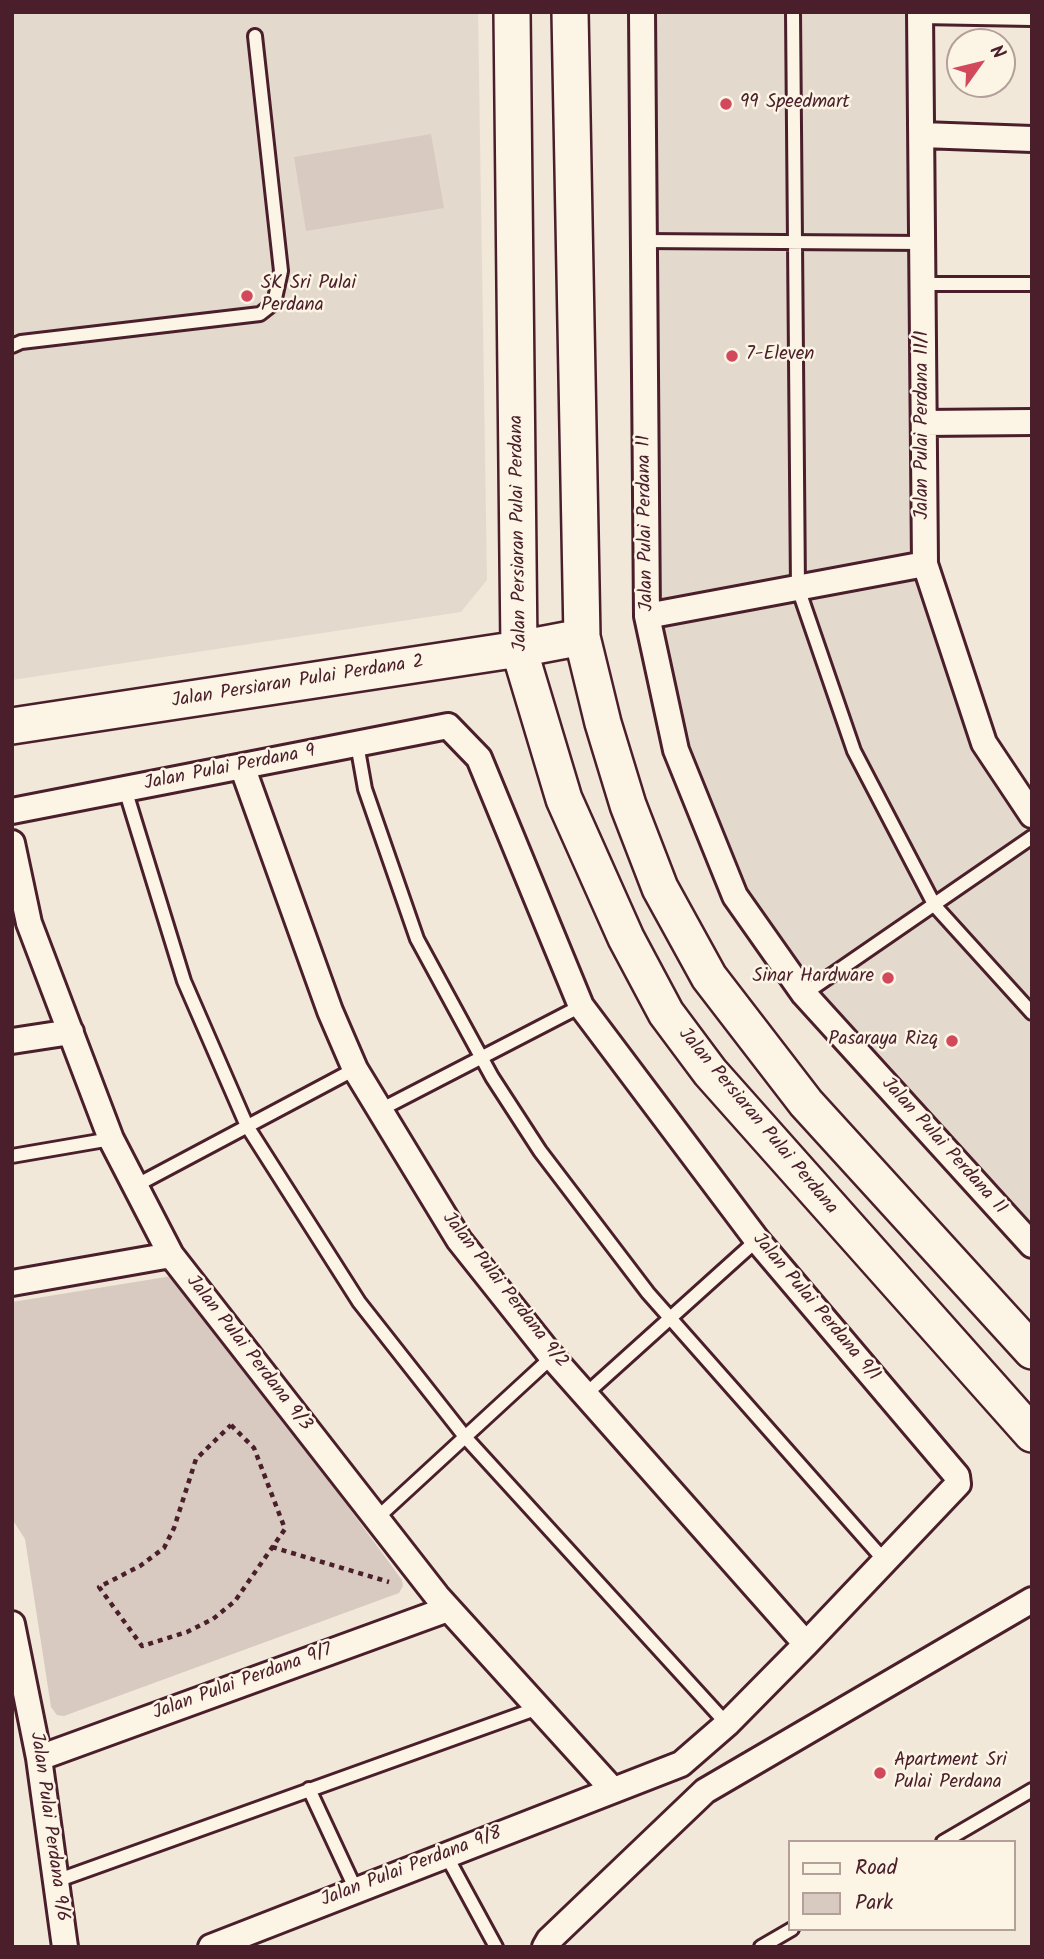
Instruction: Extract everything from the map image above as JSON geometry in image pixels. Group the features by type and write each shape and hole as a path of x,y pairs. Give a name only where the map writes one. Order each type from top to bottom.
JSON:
{"main road":[{"name":"Jalan Persiaran Pulai Perdana","path":"512,12 519,649 564,799 626,938 666,1013 719,1082 1032,1434"},
{"path":"570,12 582,637 603,723 628,805 660,888 709,976 806,1103 1032,1351"},
{"name":"Jalan Persiaran Pulai Perdana 2","path":"12,726 519,649 582,637"}],"street":[{"name":"Jalan Pulai Perdana 11","path":"642,12 648,616 676,750 736,896 804,993 1032,1245"},
{"name":"Jalan Pulai Perdana 11/1","path":"920,15 925,564 984,743 1032,815"},
{"path":"922,135 1032,139"},
{"path":"924,423 1032,422"},
{"path":"648,616 925,564"},
{"name":"Jalan Pulai Perdana 9","path":"12,811 448,726"},
{"name":"Jalan Pulai Perdana 9/1","path":"448,726 479,758 581,1006 757,1240 957,1476 958,1484 727,1724 681,1764 613,1790"},
{"name":"Jalan Pulai Perdana 9/2","path":"242,766 330,1011 355,1069 377,1111 459,1240 552,1357 587,1393 806,1644"},
{"name":"Jalan Pulai Perdana 9/3","path":"12,843 21,924 71,1032 111,1139 171,1255 448,1609 613,1790"},
{"path":"12,1041 71,1032"},
{"path":"12,1283 171,1255"},
{"path":"545,1947 548,1940 705,1791 1032,1600"},
{"name":"Jalan Pulai Perdana 9/7","path":"39,1758 448,1609"},
{"name":"Jalan Pulai Perdana 9/6","path":"12,1624 18,1676 39,1758 65,1947"},
{"path":"681,1764 705,1791"},
{"name":"Jalan Pulai Perdana 9/8","path":"211,1947 613,1790"}],"lane":[{"path":"793,12 798,588 854,751 935,906 1032,1013"},
{"path":"920,15 1032,19"},
{"path":"12,346 21,342 260,314 274,303 281,271 255,36"},
{"path":"643,241 923,243"},
{"path":"923,285 1032,284"},
{"path":"357,744 365,789 417,939 481,1058 540,1152 648,1293 884,1560"},
{"path":"125,789 184,981 247,1126 359,1302 466,1438 727,1724"},
{"path":"804,993 935,906 1032,837"},
{"path":"377,1111 581,1006"},
{"path":"135,1186 355,1069"},
{"path":"12,1156 111,1139"},
{"path":"587,1393 757,1240"},
{"path":"377,1518 552,1357"},
{"path":"56,1881 538,1708"},
{"path":"309,1789 356,1890"},
{"path":"946,1840 1032,1790"},
{"path":"446,1855 496,1947"},
{"path":"761,1947 789,1931"}],"path":[{"path":"231,1425 254,1448 285,1529 272,1547 235,1601 213,1619 187,1632 142,1646 99,1587 140,1566 164,1548 174,1528 196,1459 231,1425"},
{"path":"272,1547 390,1582"}],"shaded area":[{"name":"SK Sri Pulai Perdana","path":"12,12 478,12 487,580 461,612 12,680"},
{"path":"632,12 932,12 937,565 994,736 1032,793 1032,1263 796,999 724,897 637,615"}],"green space":[{"path":"431,134 444,208 306,231 294,157"},
{"path":"178,1275 402,1580 403,1586 399,1593 64,1716 57,1715 51,1707 25,1539 12,1519 12,1302"}],"place":[{"name":"99 Speedmart","path":"726,104"},
{"name":"SK Sri Pulai Perdana","path":"247,296"},
{"name":"7-Eleven","path":"732,356"},
{"name":"Sinar Hardware","path":"888,978"},
{"name":"Pasaraya Rizq","path":"952,1041"},
{"name":"Apartment Sri Pulai Perdana","path":"880,1773"}]}
